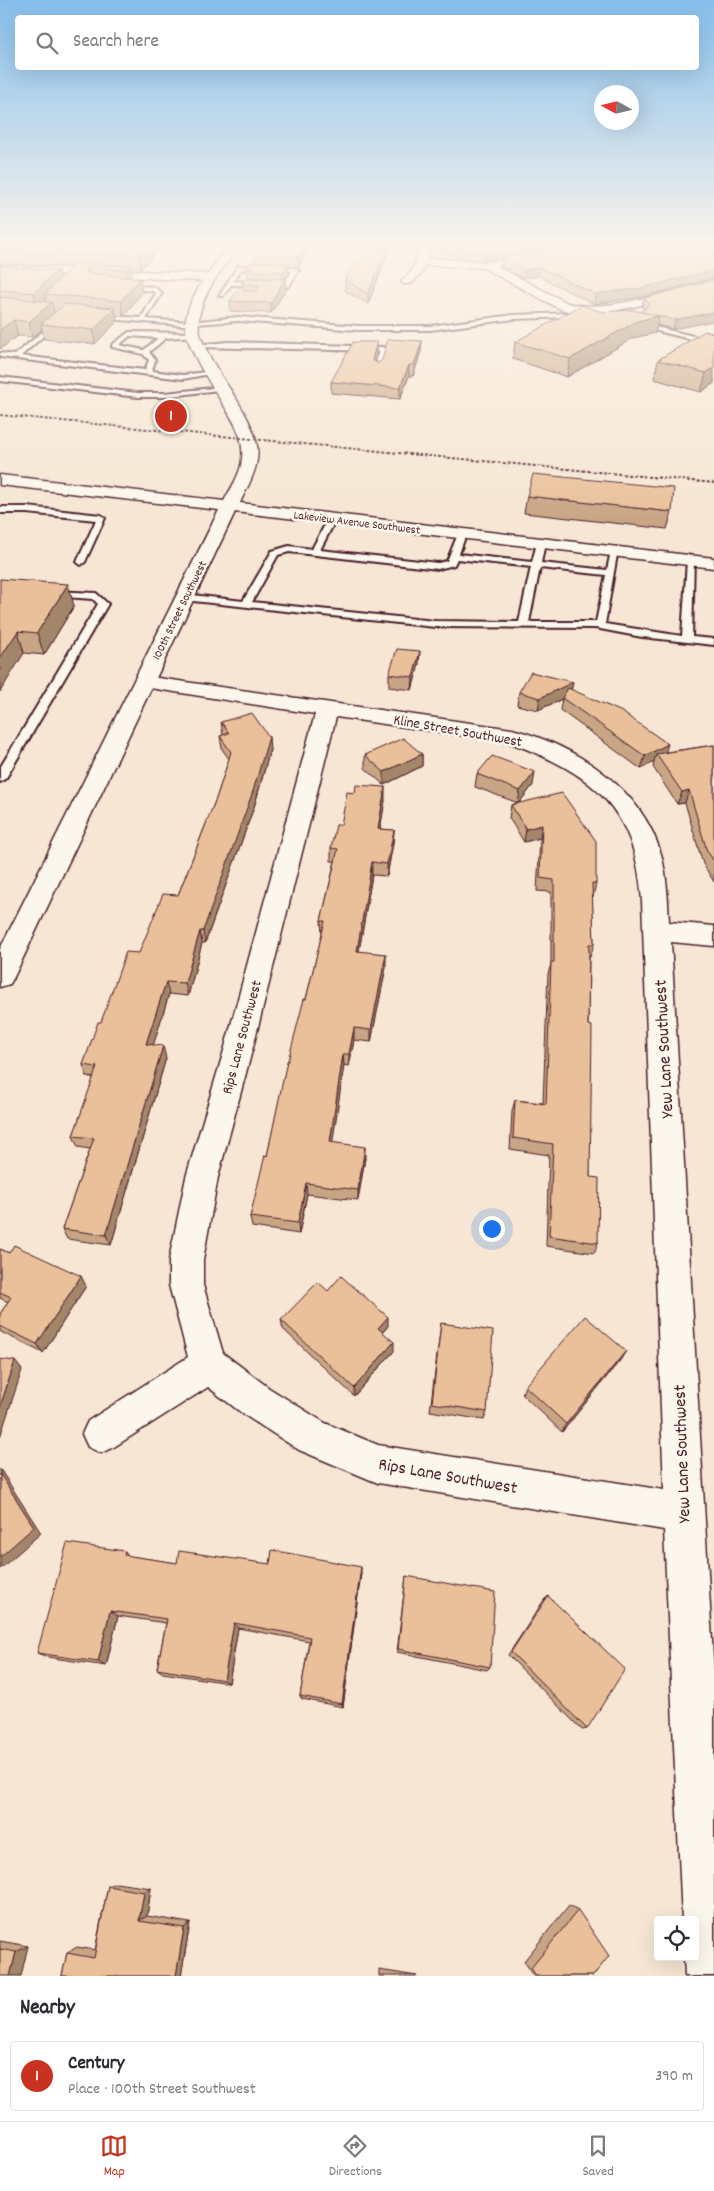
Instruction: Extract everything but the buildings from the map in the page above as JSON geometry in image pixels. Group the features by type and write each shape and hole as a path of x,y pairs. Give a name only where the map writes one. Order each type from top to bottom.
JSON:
{"street":[{"name":"100th Street Southwest","path":"0,977 184,597 231,507 250,459 247,432 217,381 196,337"},
{"name":"Lakeview Avenue Southwest","path":"0,480 714,563"},
{"name":"Kline Street Southwest","path":"144,682 512,736 542,746 595,776 625,805 638,826 648,851 658,931"},
{"name":"Rips Lane Southwest","path":"327,710 239,1047 202,1177 186,1260 186,1285 195,1323 209,1365 256,1401 312,1437 378,1464 683,1513"},
{"path":"658,931 714,936"},
{"name":"Yew Lane Southwest","path":"658,931 684,1478 683,1513 710,1976"},
{"path":"101,1434 209,1365"}],"lane":[{"path":"17,356 39,337"},
{"path":"125,337 114,346 145,352 152,360 148,373"},
{"path":"145,352 163,337"},
{"path":"209,337 229,344 383,349 377,370"},
{"path":"689,337 714,343"},
{"path":"0,355 217,381"},
{"path":"0,379 146,396 217,381"},
{"path":"0,510 26,510 101,518 82,562"},
{"path":"315,552 332,519"},
{"path":"246,604 275,553 289,549 438,566 451,563 462,534"},
{"path":"523,625 541,543"},
{"path":"600,626 615,551"},
{"path":"454,556 611,573"},
{"path":"688,639 691,560"},
{"path":"0,778 103,604 96,596 38,593"},
{"path":"184,597 435,624 600,626 714,642"}],"railway":[{"path":"0,415 714,483"}],"place":[{"name":"Century","path":"171,416"}]}
